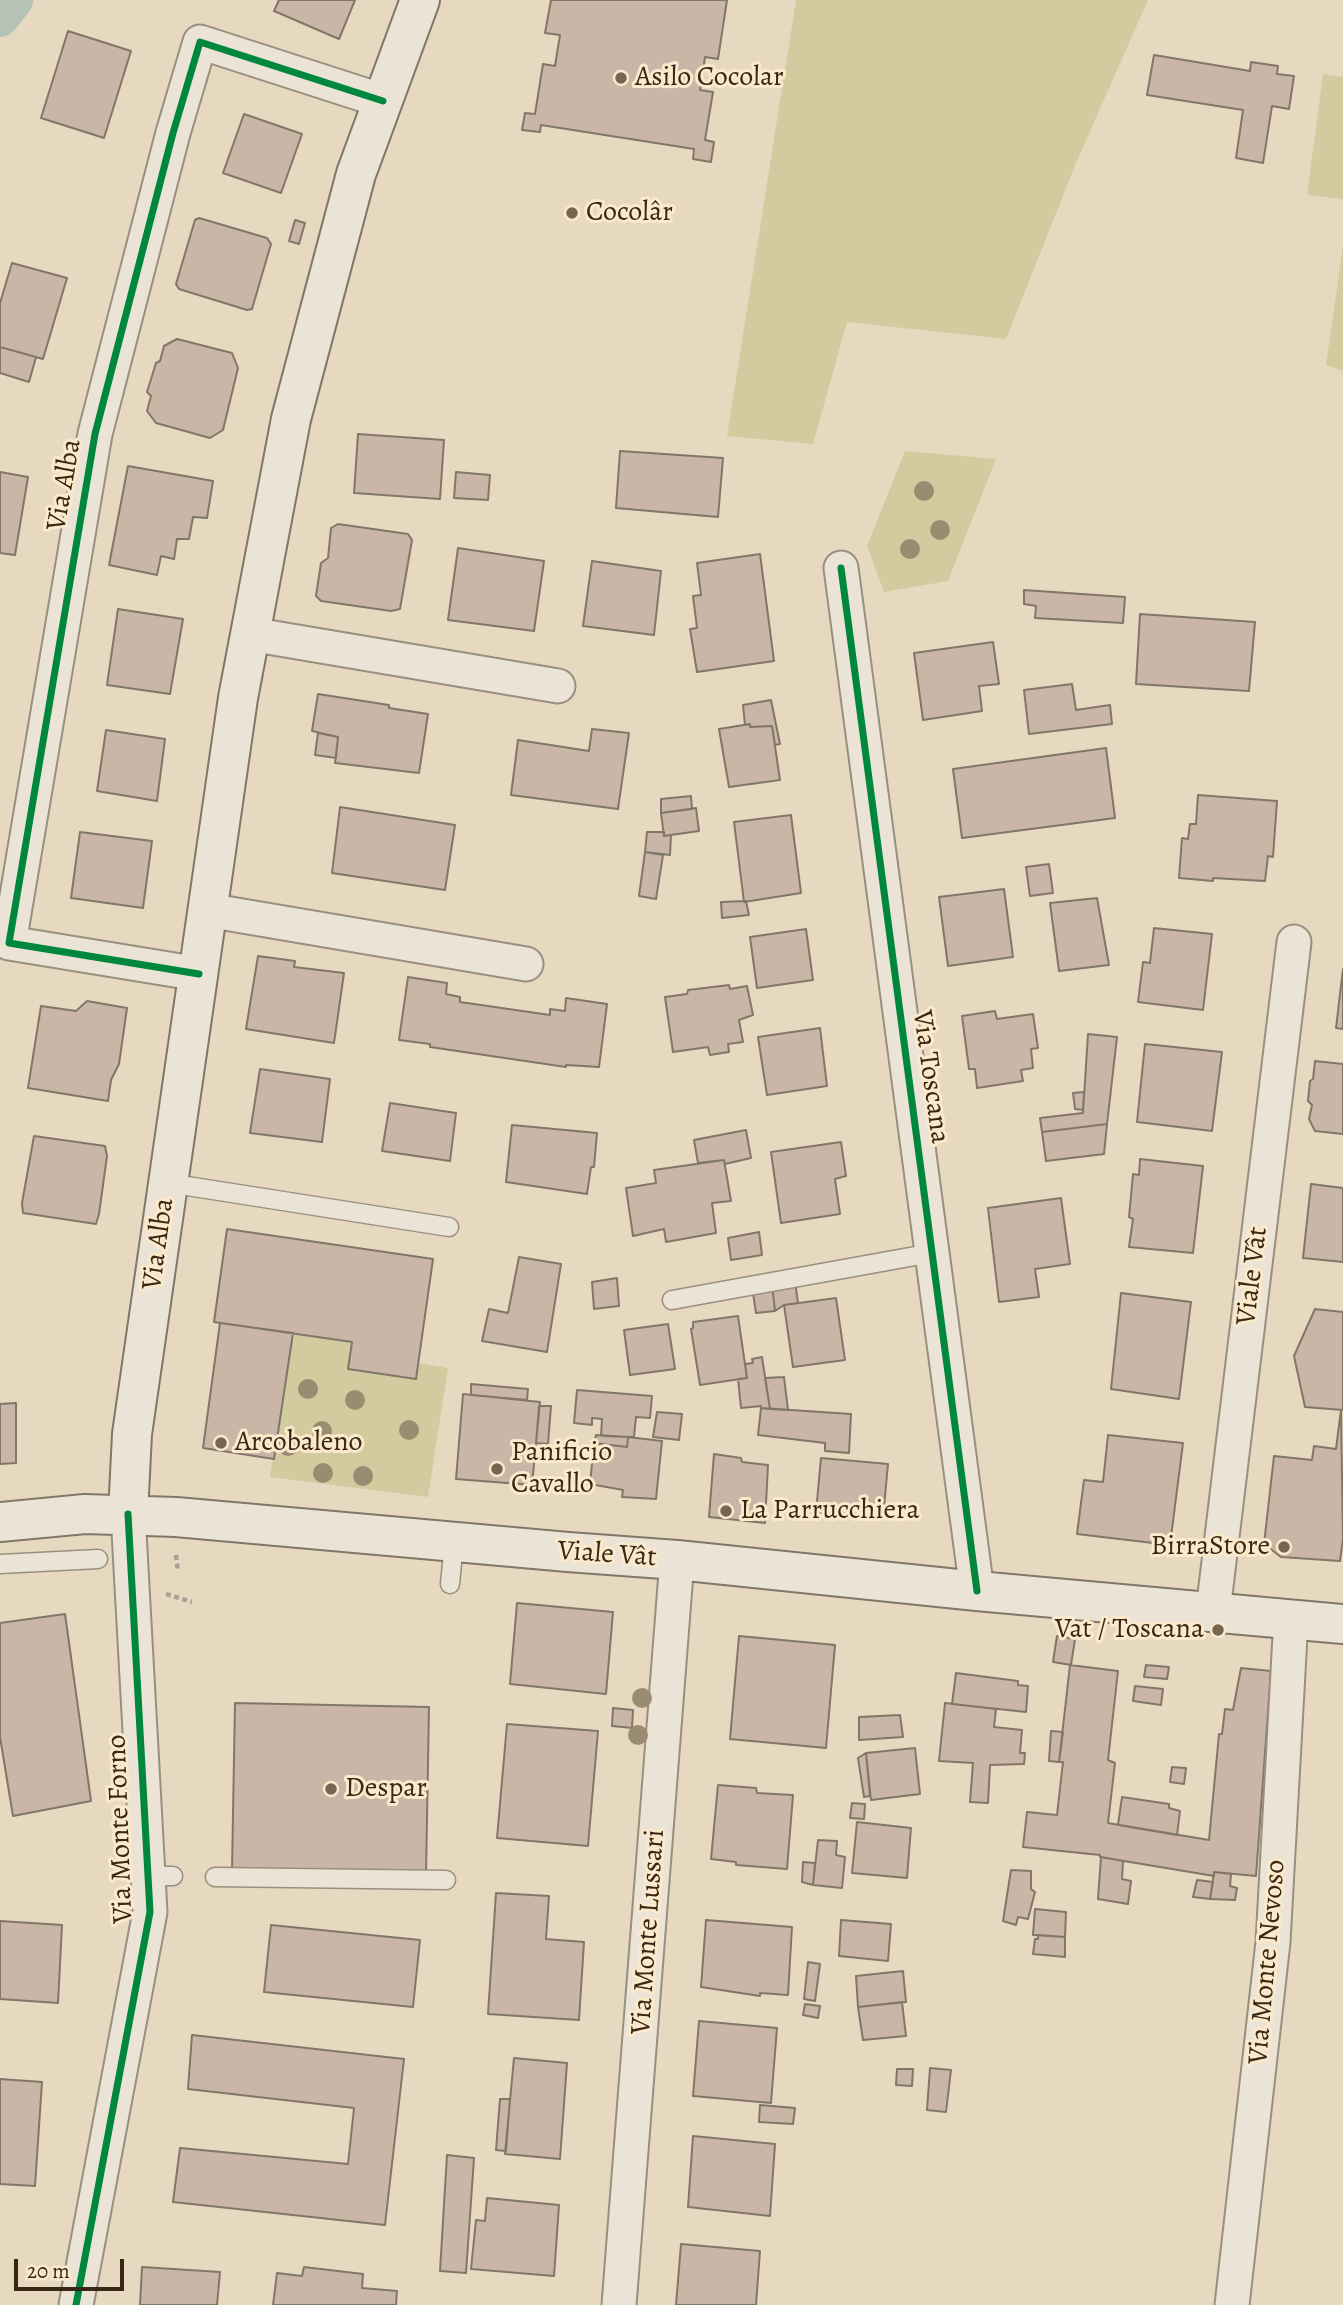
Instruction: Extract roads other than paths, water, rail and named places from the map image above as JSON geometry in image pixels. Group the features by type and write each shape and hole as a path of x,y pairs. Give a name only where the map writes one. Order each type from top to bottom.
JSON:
{"main road":[{"name":"Via Alba","path":"128,1514 132,1434 238,698 291,419 356,174 420,0"},
{"name":"Viale Vât","path":"0,1522 85,1514 128,1514 677,1560 977,1591 1343,1624"}],"street":[{"name":"Via Alba","path":"198,974 9,943 95,434 173,133 200,42 383,101"},
{"name":"Via Toscana","path":"841,568 977,1591"},
{"path":"250,634 558,686"},
{"path":"207,910 526,964"},
{"name":"Viale Vât","path":"1213,1611 1294,942"},
{"name":"Via Monte Forno","path":"76,2305 150,1912 161,1876 128,1514"},
{"name":"Via Monte Lussari","path":"619,2305 677,1560"},
{"name":"Via Monte Nevoso","path":"1231,2305 1273,1942 1291,1618"}],"lane":[{"path":"168,1183 449,1227"},
{"path":"672,1300 932,1253"},
{"path":"450,1584 454,1542"},
{"path":"0,1564 98,1559"},
{"path":"215,1877 446,1880"}],"waterway":[{"path":"0,18 14,0"}],"place":[{"name":"Asilo Cocolar","path":"621,78"},
{"name":"Cocolâr","path":"572,213"},
{"name":"Arcobaleno","path":"221,1443"},
{"name":"Panificio Cavallo","path":"497,1469"},
{"name":"La Parrucchiera","path":"726,1511"},
{"name":"BirraStore","path":"1284,1547"},
{"name":"Vat / Toscana","path":"1218,1630"},
{"name":"Despar","path":"331,1789"}]}
